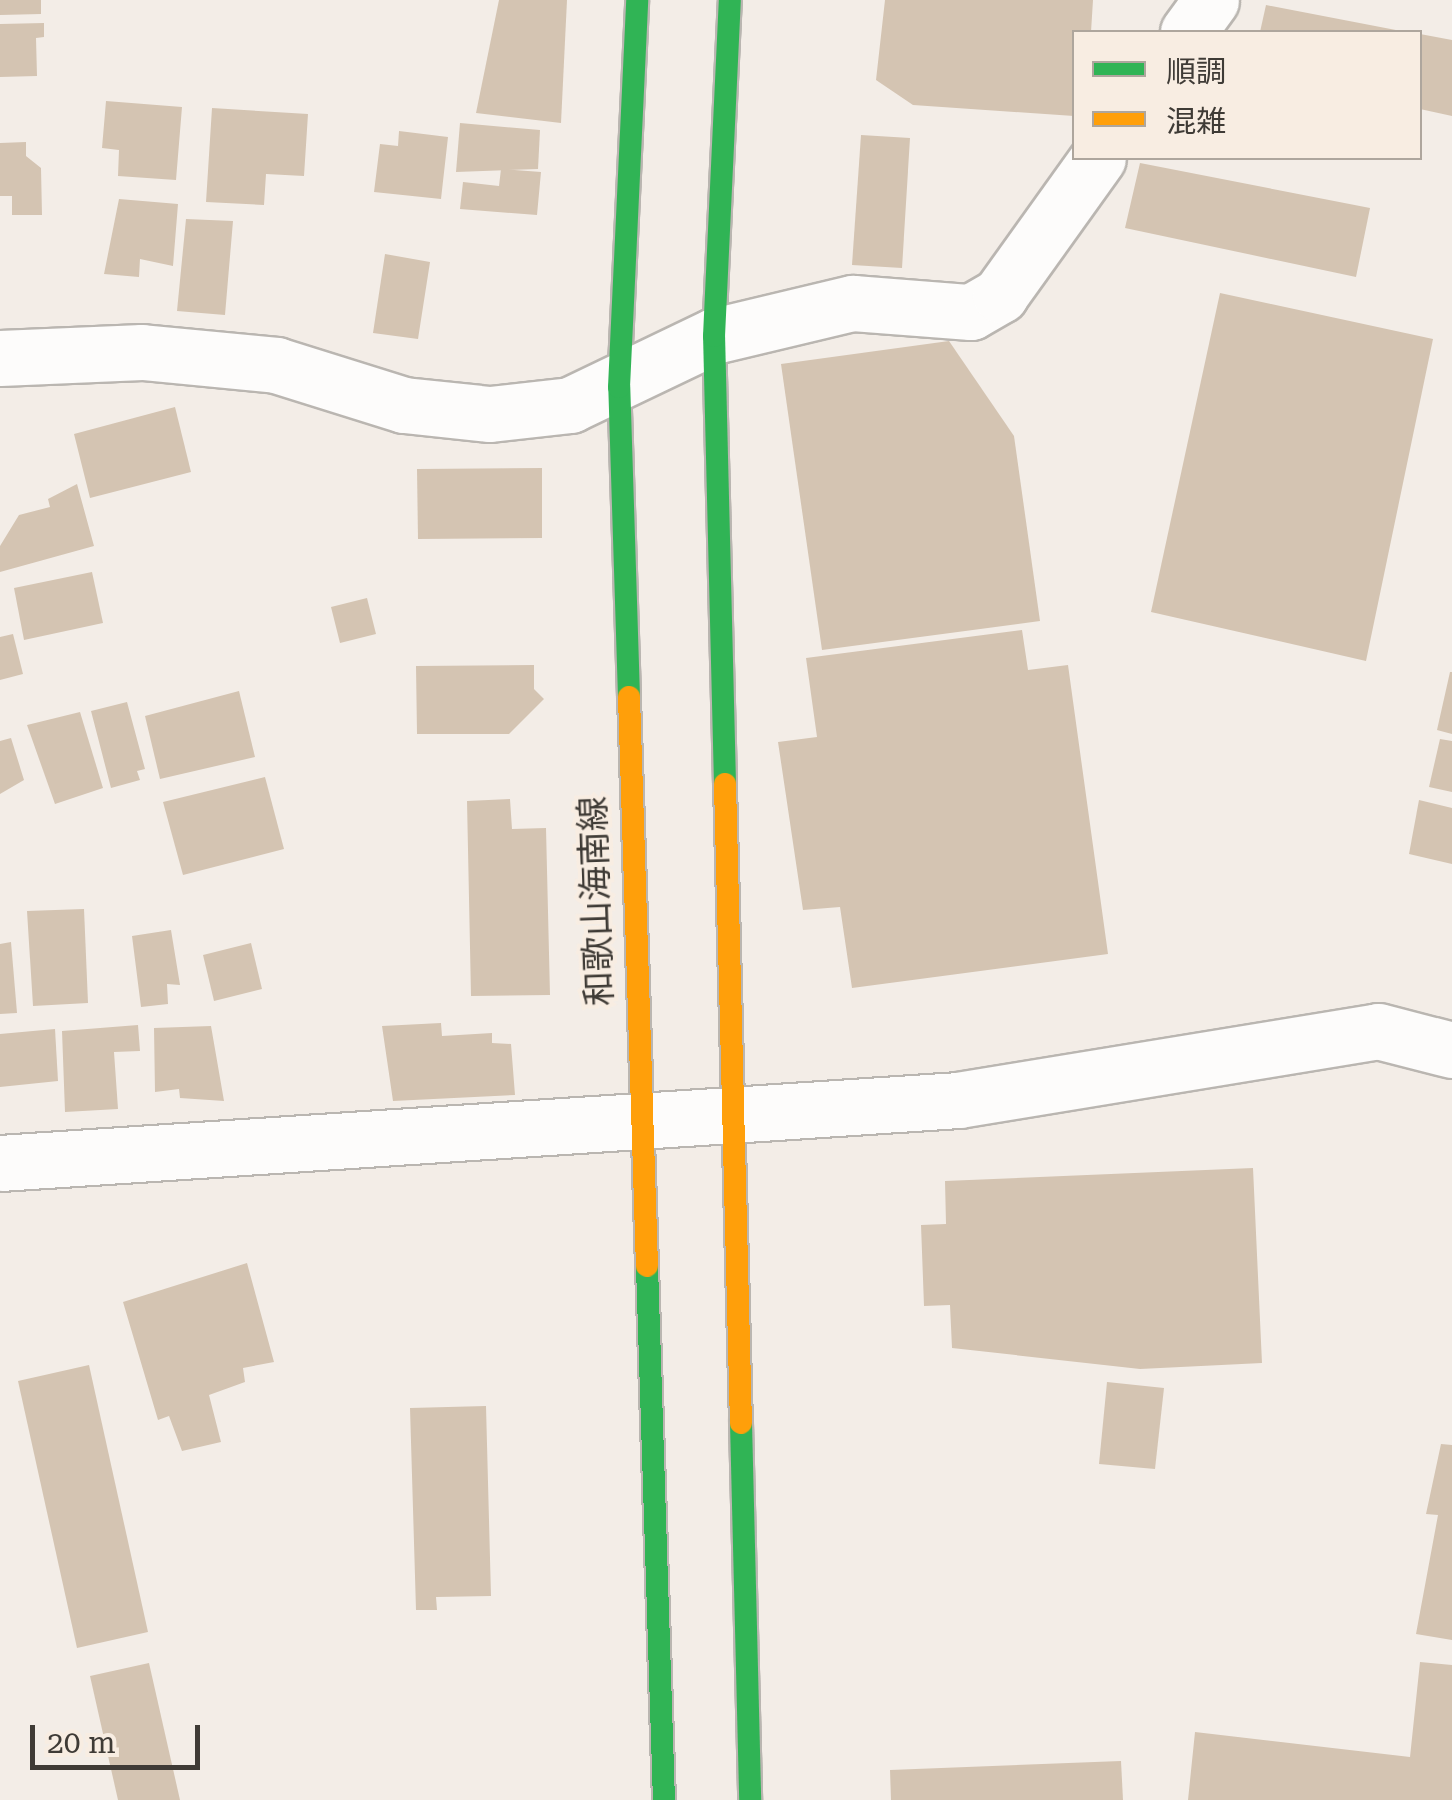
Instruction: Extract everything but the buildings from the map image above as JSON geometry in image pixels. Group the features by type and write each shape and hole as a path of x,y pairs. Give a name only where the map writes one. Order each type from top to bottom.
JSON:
{"main road":[{"name":"和歌山海南線","path":"636,0 618,386 638,1124 664,1800"},
{"path":"730,0 714,336 750,1800"}],"street":[{"path":"1189,30 1211,0"},
{"path":"0,358 142,352 276,365 404,404 490,414 570,404 618,386 714,336 853,303 971,312 1000,295 1097,160"},
{"path":"0,1163 731,1118 958,1100 1378,1031 1452,1050"}],"traffic: fast":[{"path":"629,697 619,387 637,0"},
{"path":"725,784 714,336 730,0"},
{"path":"647,1266 664,1800"},
{"path":"741,1423 750,1800"}],"traffic: slow":[{"path":"629,697 647,1266"},
{"path":"725,784 741,1423"}]}
